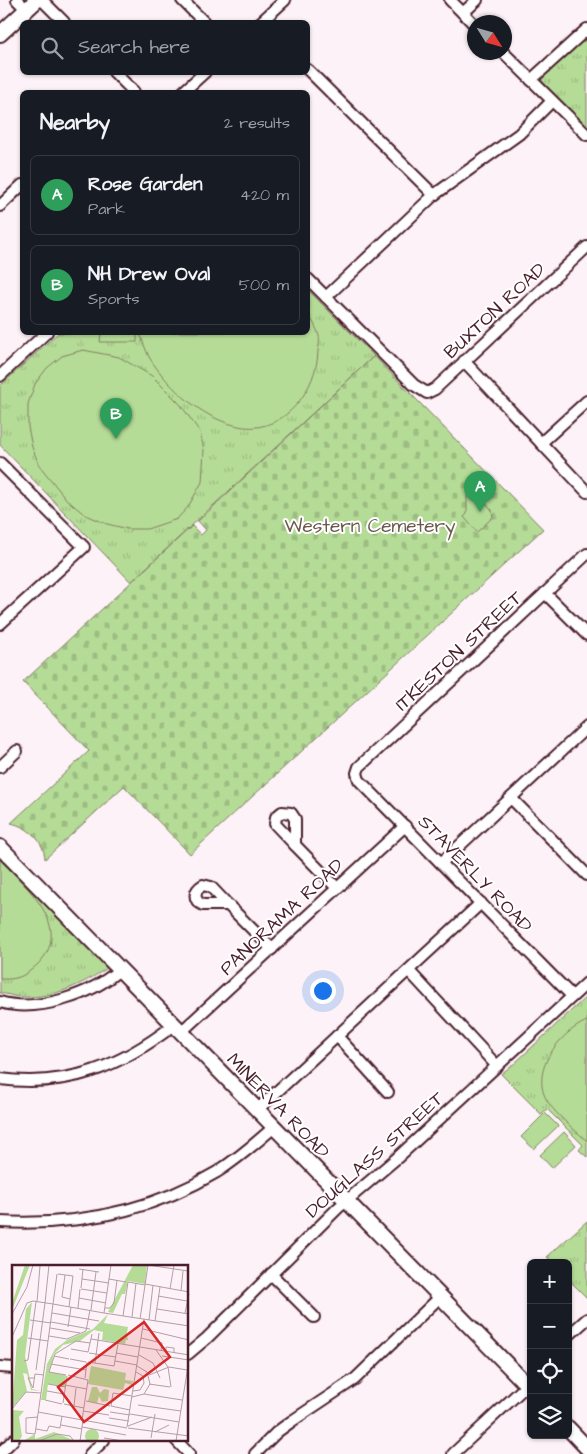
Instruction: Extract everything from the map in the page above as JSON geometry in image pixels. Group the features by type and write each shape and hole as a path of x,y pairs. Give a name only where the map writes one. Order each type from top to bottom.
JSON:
{"street":[{"path":"16,0 27,10"},
{"path":"0,34 37,0"},
{"path":"42,0 62,20"},
{"path":"182,0 202,20"},
{"path":"263,20 285,0"},
{"path":"450,0 467,17"},
{"path":"463,13 477,0"},
{"path":"531,80 587,29"},
{"path":"511,60 587,135"},
{"path":"310,72 434,195"},
{"path":"116,75 127,90"},
{"path":"185,90 202,75"},
{"path":"310,281 326,297 434,195 519,134 552,101"},
{"path":"0,206 20,187"},
{"name":"BUXTON ROAD","path":"326,297 414,385 427,393 435,389 587,247"},
{"path":"0,376 44,335"},
{"path":"464,361 587,492"},
{"path":"542,443 587,401"},
{"path":"0,464 84,547 0,624"},
{"name":"ITKESTON STREET","path":"356,773 359,767 587,554"},
{"path":"545,593 587,635"},
{"path":"441,863 587,727"},
{"path":"0,767 17,751"},
{"name":"STAVERLY ROAD","path":"356,773 359,780 572,996"},
{"path":"511,798 587,875"},
{"name":"PANORAMA ROAD","path":"0,1079 50,1080 96,1071 140,1050 178,1028 272,949 405,826"},
{"path":"295,845 337,888"},
{"name":"MINERVA ROAD","path":"0,846 440,1297 527,1381"},
{"path":"257,1110 481,903"},
{"path":"228,905 272,949"},
{"path":"0,1002 24,1006 47,1003 94,988 111,978 120,969"},
{"path":"409,971 497,1066"},
{"name":"DOUGLASS STREET","path":"189,1353 207,1338 347,1201 397,1158 587,983"},
{"path":"336,1036 388,1092"},
{"path":"0,1222 32,1224 85,1220 147,1204 196,1183 218,1171 248,1150 274,1127"},
{"path":"271,1274 314,1317"},
{"path":"255,1454 292,1420 355,1379 440,1297"},
{"path":"572,1332 587,1319"},
{"path":"453,1454 527,1383"},
{"path":"572,1432 587,1448"},
{"path":"0,1453 12,1441"},
{"path":"94,1452 102,1442"},
{"path":"178,1442 189,1454"}],"green space":[{"path":"587,36 587,130 538,81"},
{"path":"310,292 374,356 131,582 0,445 0,386 56,335 310,335"},
{"path":"310,316 319,339 316,365 312,379 296,405 286,415 273,422 259,427 244,427 216,418 203,411 178,392 149,357 141,336 310,335"},
{"path":"101,335 137,335 137,342 100,342"},
{"path":"83,350 119,357 152,376 180,404 200,432 204,450 202,482 188,507 177,519 147,529 128,529 107,524 84,514 67,500 39,465 32,447 28,427 28,404 35,384 47,368 62,356"},
{"name":"Western Cemetery","path":"374,356 543,529 190,854 124,786 45,859 42,846 34,835 11,823 89,751 23,682 192,526 201,535 206,530 198,521"},
{"path":"478,495 492,510 493,517 477,532 464,517 467,514 467,496"},
{"path":"0,855 109,967 68,989 46,995 20,997 0,993"},
{"path":"0,860 22,882 42,908 49,922 51,936 48,950 38,964 29,972 12,979 0,979"},
{"path":"587,996 587,1157 579,1150 583,1145 547,1109 541,1114 501,1074"},
{"path":"587,1021 587,1141 561,1118 548,1102 543,1090 542,1078 544,1066 550,1054 567,1034"},
{"path":"545,1113 558,1126 534,1149 521,1137"},
{"path":"564,1132 576,1145 552,1168 540,1155"},
{"path":"587,1221 587,1298 572,1283 572,1259 549,1259 547,1257"}],"place":[{"name":"NH Drew Oval","path":"116,439"},
{"name":"Rose Garden","path":"480,512"}]}
